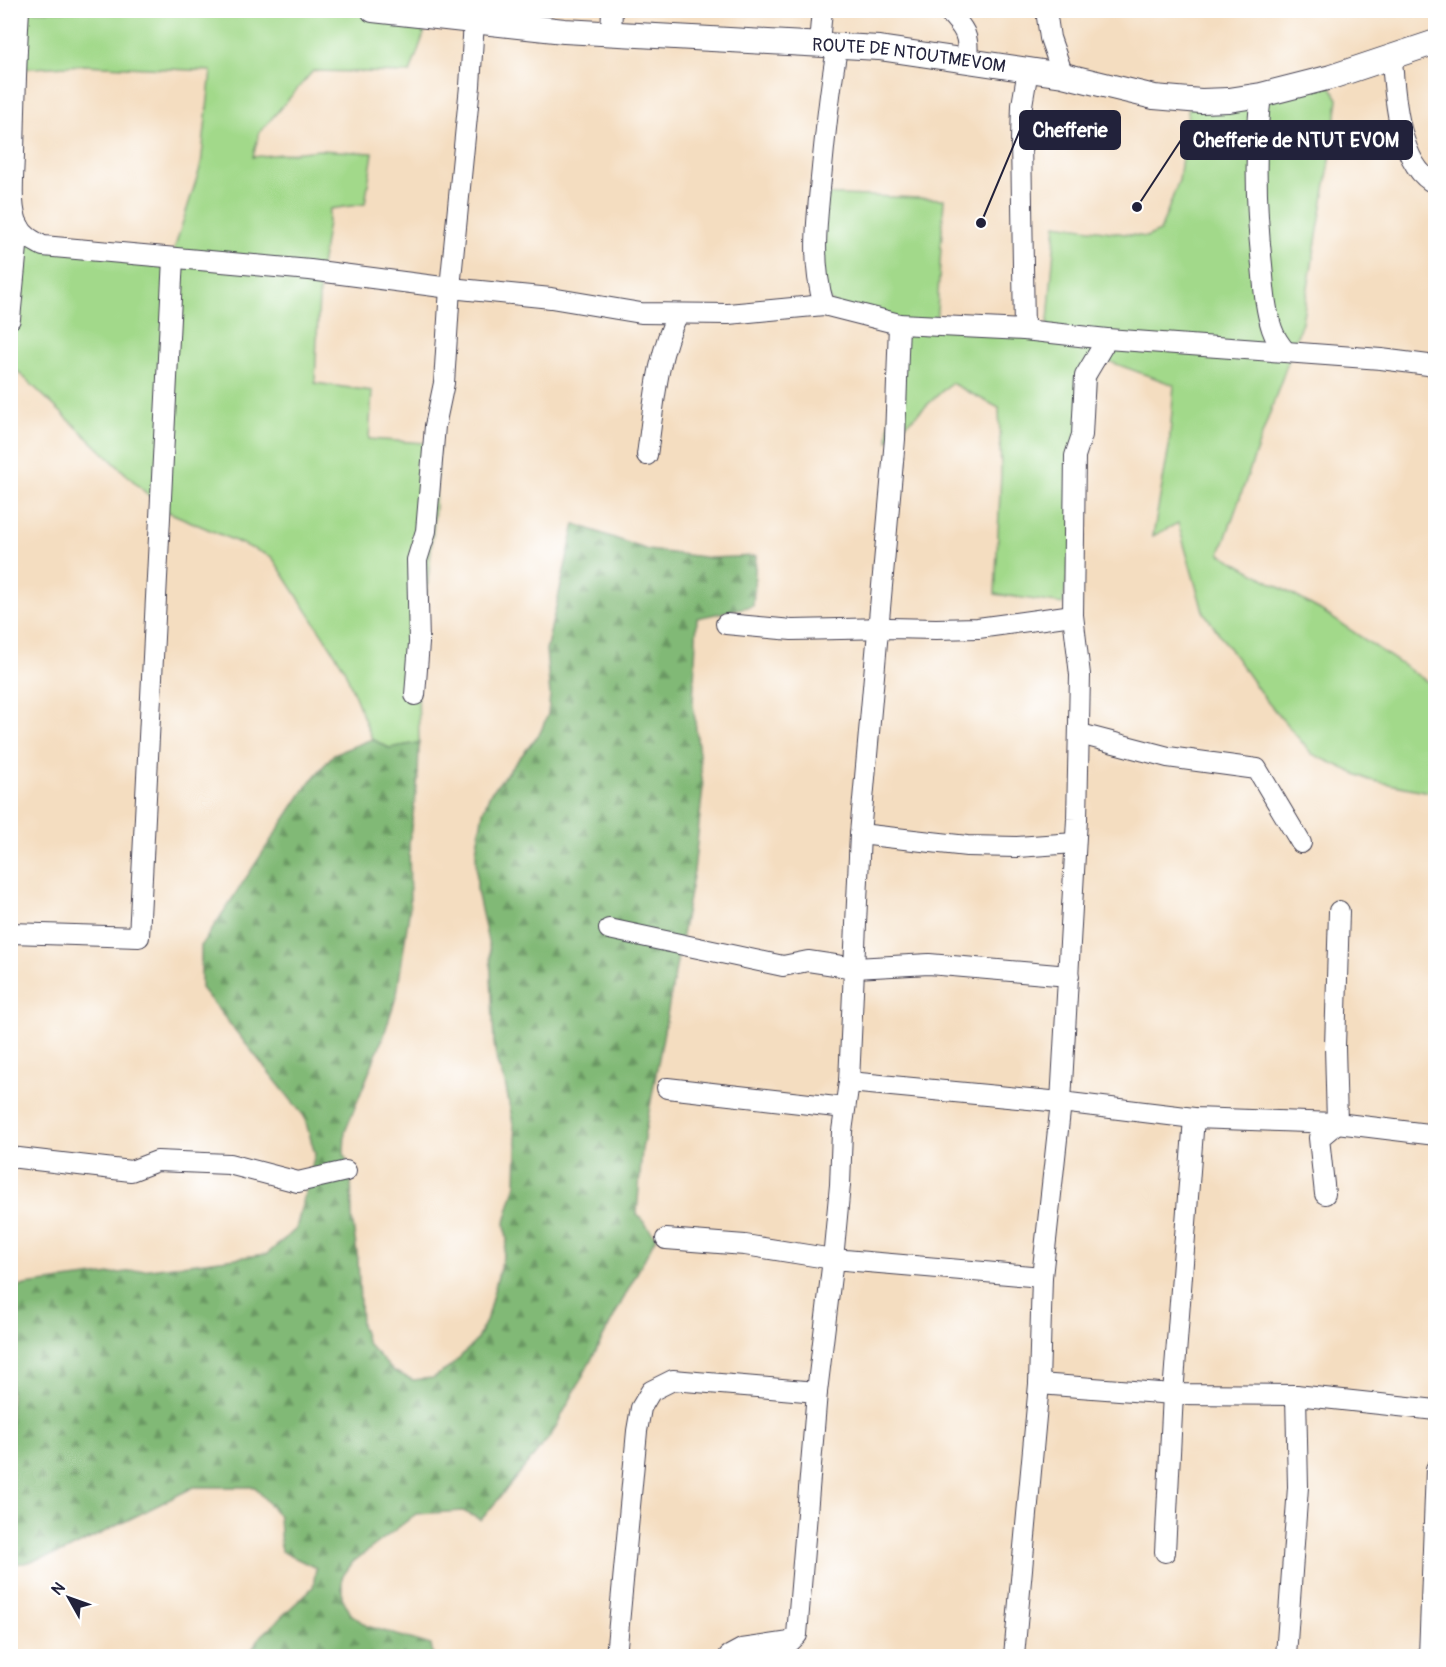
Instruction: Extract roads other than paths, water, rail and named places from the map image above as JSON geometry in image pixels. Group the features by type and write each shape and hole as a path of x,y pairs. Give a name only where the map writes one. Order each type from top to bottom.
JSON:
{"street":[{"path":"19,10 16,63 15,215 26,237 43,246 310,270 551,298 641,313 728,314 824,305 898,324 1024,330 1436,366"},
{"name":"ROUTE DE NTOUTMEVOM","path":"373,10 474,21 821,27 967,60 1063,75 1154,97 1179,100 1229,100 1261,95 1331,77 1436,42"},
{"path":"947,10 959,22 965,33 969,44 967,60"},
{"path":"1046,10 1050,38 1063,75"},
{"path":"415,695 419,643 417,560 426,531 435,426 444,383 450,288 470,86 474,21"},
{"path":"821,27 827,121 816,239 820,294 824,305"},
{"path":"1392,58 1394,94 1402,136 1422,176 1436,184"},
{"path":"1024,330 1021,138 1022,105 1028,70"},
{"path":"1261,95 1256,146 1259,237 1266,308 1277,342 1286,352"},
{"path":"10,319 19,226"},
{"path":"10,933 139,937 173,258"},
{"path":"647,455 664,350 669,331 678,314"},
{"path":"729,1656 742,1648 790,1642 796,1635 817,1392 833,1259 849,1082 860,834 895,439 898,324"},
{"path":"1014,1656 1039,1384 1042,1277 1061,1102 1075,843 1080,675 1073,615 1075,456 1082,435 1085,376 1107,339"},
{"path":"726,624 792,630 978,628 1073,615"},
{"path":"1080,734 1168,758 1257,769 1301,843"},
{"path":"860,834 967,846 1017,847 1075,843"},
{"path":"1337,1123 1335,1047 1339,911"},
{"path":"609,929 783,966 808,961 855,968 929,964 1068,976"},
{"path":"849,1082 1061,1102 1194,1118 1337,1123 1436,1135"},
{"path":"667,1088 845,1108"},
{"path":"1165,1552 1173,1394 1194,1118"},
{"path":"1325,1194 1319,1138 1337,1123"},
{"path":"10,1157 131,1171 158,1161 229,1164 298,1182 346,1171"},
{"path":"666,1239 744,1245 815,1258 1042,1277"},
{"path":"616,1656 637,1431 641,1408 651,1390 673,1380 817,1392"},
{"path":"1039,1384 1173,1394 1296,1395 1436,1410"},
{"path":"1286,1656 1298,1487 1296,1395"},
{"path":"1429,1656 1436,1469"}],"place":[{"name":"Chefferie de NTUT EVOM","path":"1137,207"},
{"name":"Chefferie","path":"981,223"}]}
